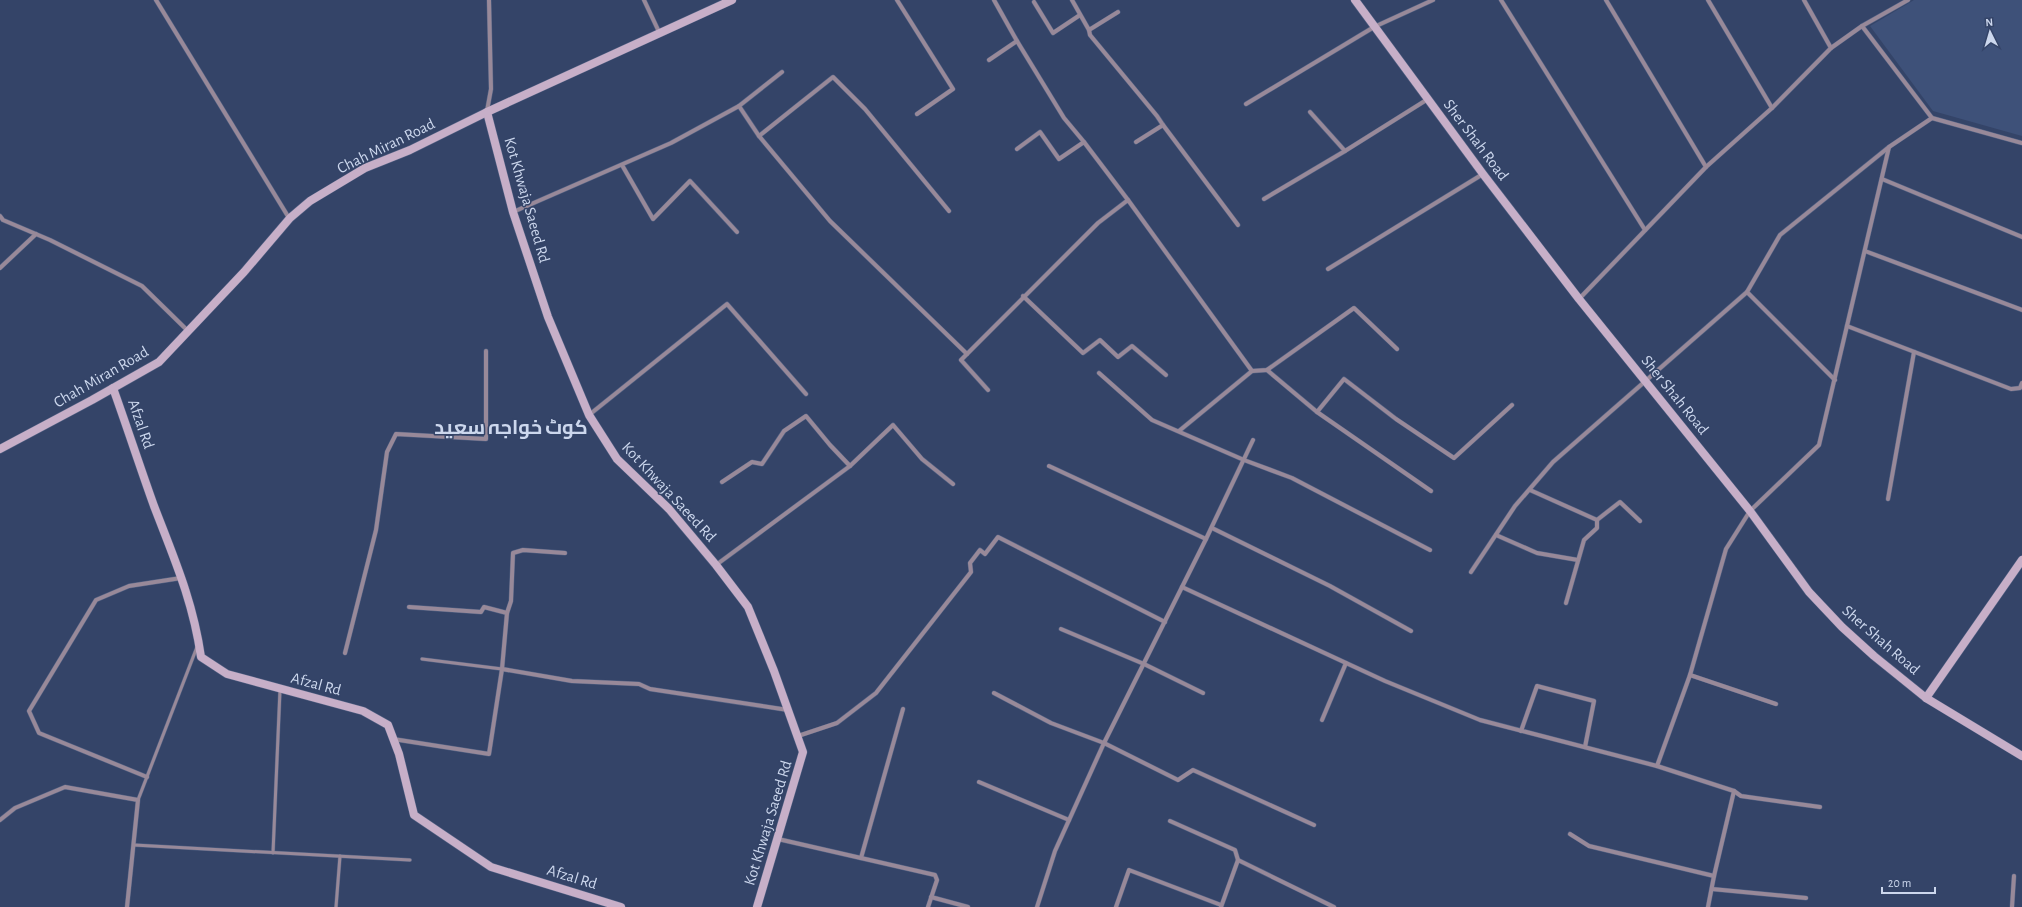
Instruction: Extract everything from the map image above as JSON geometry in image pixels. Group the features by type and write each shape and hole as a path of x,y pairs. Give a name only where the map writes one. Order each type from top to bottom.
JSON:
{"main road":[{"name":"Chah Miran Road","path":"0,448 159,362 244,272 290,218 310,202 365,168 410,150 487,112 732,0"},
{"name":"Sher Shah Road","path":"1355,0 1374,28 1483,174 1579,299 1750,511 1810,592 1842,628 1926,698 2022,756"},
{"name":"Kot Khwaja Saeed Rd","path":"487,112 513,212 548,317 588,415 617,459 669,509 716,565 748,607 798,736 803,752 757,907"},
{"name":"Afzal Rd","path":"113,388 154,506 182,578 202,657 227,674 363,712 388,725 399,754 414,815 491,867 621,907"},
{"path":"1926,698 2022,560"}],"street":[{"path":"156,0 290,218"},
{"path":"487,112 491,90 489,0"},
{"path":"644,0 660,34"},
{"path":"897,0 953,89 917,114"},
{"path":"994,0 1064,118 1128,200 1252,371"},
{"path":"1072,0 1089,30 1090,35 1157,116 1238,225"},
{"path":"1246,104 1374,28 1433,0"},
{"path":"1501,0 1645,230"},
{"path":"1606,0 1706,167"},
{"path":"1708,0 1772,108"},
{"path":"1804,0 1831,48"},
{"path":"1896,0 1899,5"},
{"path":"1579,299 1706,167 1772,108 1831,48 1862,26 1908,0"},
{"path":"1034,2 1053,33 1080,15"},
{"path":"1089,30 1118,12"},
{"path":"1862,26 1932,118 2022,143"},
{"path":"989,60 1017,41"},
{"path":"513,212 671,143 739,106 782,72"},
{"path":"759,136 833,77 865,109 949,211"},
{"path":"1264,199 1428,99"},
{"path":"739,106 759,136 830,221 966,354"},
{"path":"1310,112 1345,151"},
{"path":"1471,572 1516,506 1553,462 1747,292 1780,235 1889,147 1932,118"},
{"path":"1136,142 1163,125"},
{"path":"1017,149 1040,132 1059,159 1084,142"},
{"path":"1657,766 1690,675 1726,549 1750,511 1819,446 1889,147"},
{"path":"622,165 653,219 690,181 737,232"},
{"path":"1328,269 1483,174"},
{"path":"1882,179 2022,237"},
{"path":"988,390 961,360 1098,222 1128,200"},
{"path":"0,216 3,220 36,234 142,286 188,331"},
{"path":"0,268 36,234"},
{"path":"1865,251 2022,310"},
{"path":"1747,292 1835,380"},
{"path":"1023,296 1083,353 1100,340 1118,357 1132,346 1166,375"},
{"path":"588,415 727,304 806,394"},
{"path":"1179,431 1252,371 1267,370 1354,308 1397,349"},
{"path":"1847,326 2011,389 2020,388 2022,383"},
{"path":"345,653 376,530 387,452 396,434 486,439 486,351"},
{"path":"1888,499 1914,352"},
{"path":"1267,370 1317,412 1431,491"},
{"path":"1099,373 1152,420 1244,460 1292,478 1430,550"},
{"path":"1317,412 1344,380 1396,419 1454,458 1512,405"},
{"path":"722,482 752,462 762,464 784,431 806,416 850,466"},
{"path":"716,565 850,466 893,424 922,459 953,484"},
{"path":"1037,907 1055,851 1104,743 1212,528 1254,440"},
{"path":"1049,466 1206,539"},
{"path":"1530,490 1597,520"},
{"path":"1597,520 1620,502 1640,521"},
{"path":"1566,603 1584,540 1597,528 1597,520"},
{"path":"1212,528 1330,586 1411,631"},
{"path":"1496,535 1537,552 1578,560"},
{"path":"798,736 837,723 876,693 970,572 970,563 980,550 985,554 998,537 1165,622"},
{"path":"393,739 489,754 502,669 507,613 511,601 513,553 523,550 566,553"},
{"path":"147,777 39,733 29,711 96,600 128,586 182,578"},
{"path":"1182,587 1346,663 1480,720 1657,766 1734,791 1741,796 1820,807"},
{"path":"409,607 481,612 484,607 507,613"},
{"path":"1061,629 1144,664 1203,693"},
{"path":"1322,720 1346,663"},
{"path":"502,669 572,681 639,684 650,689 788,710"},
{"path":"1690,675 1776,704"},
{"path":"1521,731 1537,686 1594,701 1584,747"},
{"path":"994,693 1052,723 1104,743 1178,780 1193,770 1314,825"},
{"path":"861,858 903,709"},
{"path":"979,782 1069,820"},
{"path":"0,820 15,808 64,786 138,800 127,907"},
{"path":"1708,907 1734,791"},
{"path":"1116,907 1129,870 1221,906 1238,860 1235,850 1170,821"},
{"path":"1570,834 1589,846 1714,876"},
{"path":"777,838 935,875 937,880 928,907"},
{"path":"1238,860 1334,907"},
{"path":"2012,907 2014,876"},
{"path":"1712,889 1806,898"},
{"path":"932,897 968,907"}],"lane":[{"path":"138,800 199,641"},
{"path":"422,658 502,669"},
{"path":"273,853 280,688"},
{"path":"134,845 410,860"},
{"path":"336,907 340,856"}],"shaded area":[{"path":"1914,0 2022,0 2022,136 1933,111 1870,26"}],"district":[{"name":"کوٹ خواجہ سعید","path":"511,428"}]}
